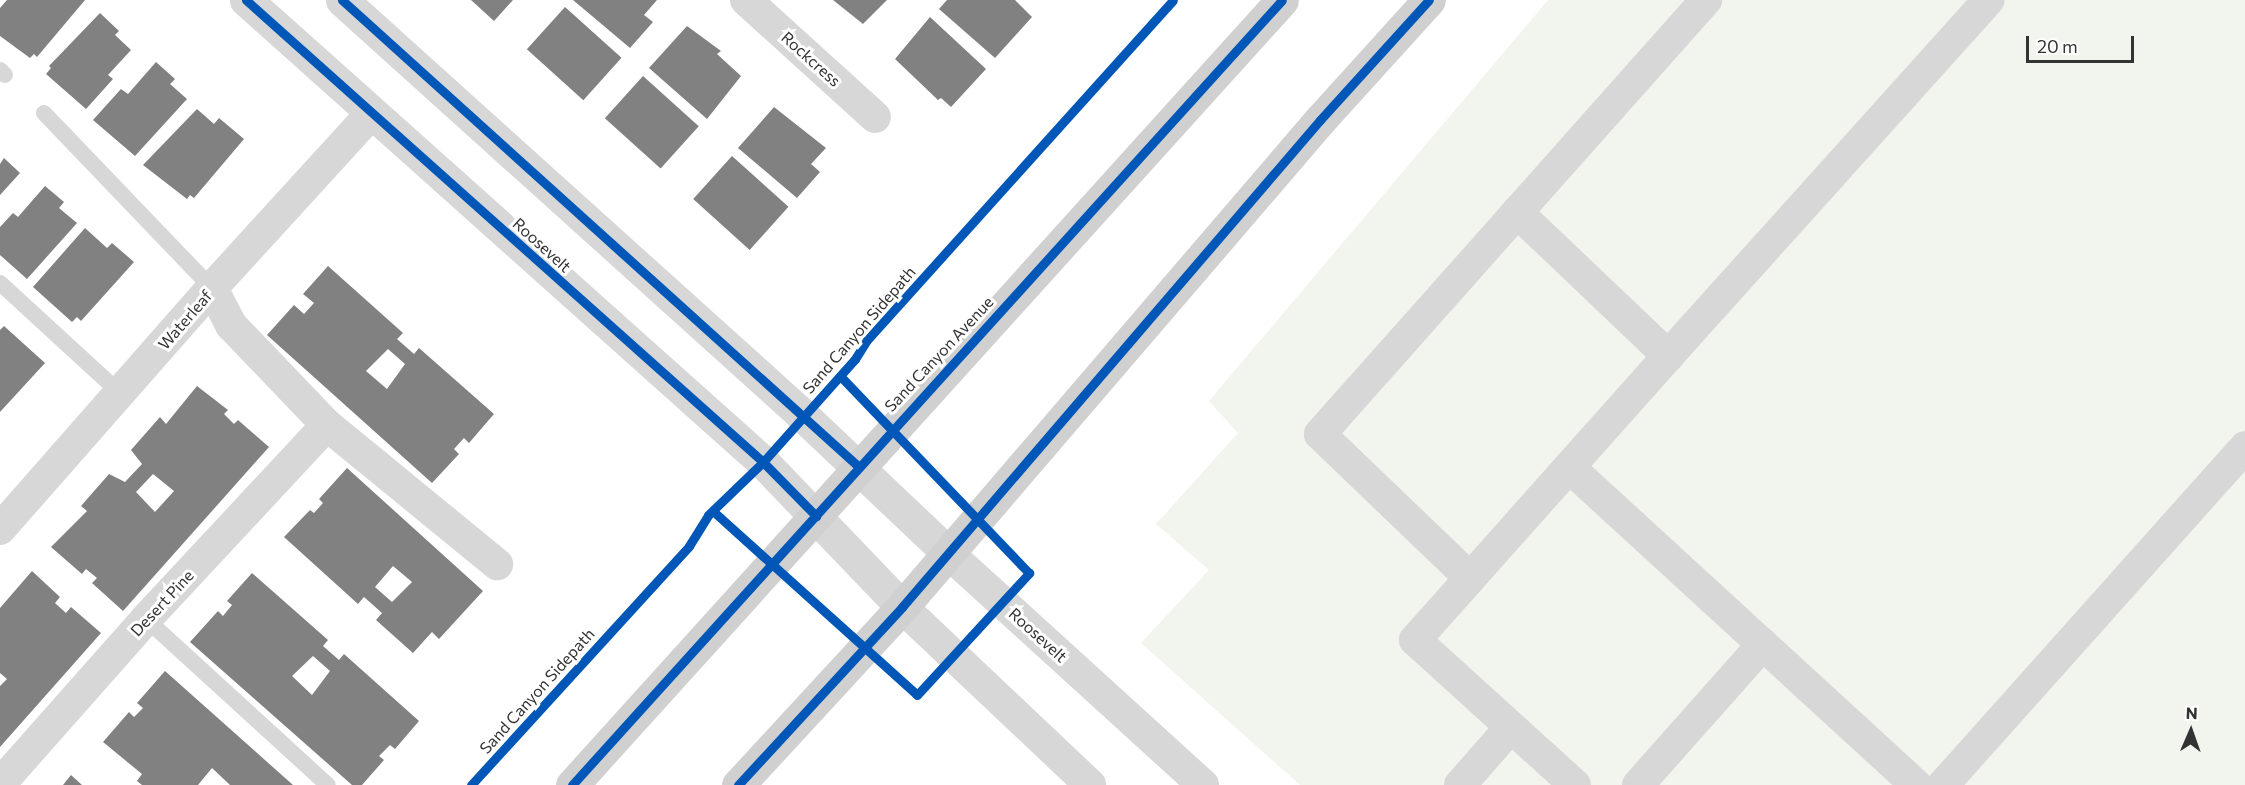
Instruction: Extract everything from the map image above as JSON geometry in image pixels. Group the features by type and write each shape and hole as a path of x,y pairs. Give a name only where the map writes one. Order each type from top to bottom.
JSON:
{"main road":[{"name":"Sand Canyon Avenue","path":"572,785 816,516 858,466 1282,0"},
{"path":"738,785 902,607 1320,120 1429,0"}],"street":[{"name":"Roosevelt","path":"246,0 763,462 902,607 1090,785"},
{"name":"Roosevelt","path":"342,0 858,466 948,553 1203,785"},
{"name":"Rockcress","path":"746,0 875,117"},
{"path":"1470,578 1320,434 1706,0"},
{"path":"1575,785 1415,640 1988,0"},
{"name":"Waterleaf","path":"0,529 212,288 372,113"},
{"path":"1517,212 1668,356"},
{"path":"212,288 231,325 327,425 497,564"},
{"name":"Desert Pine","path":"0,784 146,619 327,425"},
{"path":"1943,785 2245,447"},
{"path":"1569,467 1916,785"},
{"path":"1638,785 1763,644"},
{"path":"1460,785 1511,727"}],"lane":[{"path":"44,113 212,288"},
{"path":"0,283 121,393"},
{"path":"146,619 328,785"}],"shaded area":[{"path":"1548,0 2245,0 2245,785 1300,785 1141,643 1209,570 1156,524 1238,433 1209,401"}],"building":[{"path":"7,0 85,0 37,57 34,54 30,58 0,36 0,8"},
{"path":"471,0 513,0 494,21"},
{"path":"573,0 657,0 644,15 653,22 630,48"},
{"path":"833,0 887,0 863,24"},
{"path":"947,0 1015,0 1032,17 995,58 939,9"},
{"path":"565,7 621,58 583,100 527,49"},
{"path":"100,13 119,31 115,35 131,50 108,75 113,79 86,109 46,74 51,68 49,66"},
{"path":"930,17 986,69 951,107 941,98 938,100 895,59"},
{"path":"687,26 721,51 717,54 741,76 707,119 649,68"},
{"path":"156,62 175,79 170,84 187,99 135,156 93,120 121,89 128,94"},
{"path":"643,76 699,126 661,169 605,118"},
{"path":"774,107 826,148 811,164 820,172 797,198 738,148"},
{"path":"197,109 214,124 219,118 244,139 194,198 190,195 187,199 143,165"},
{"path":"732,156 788,207 750,250 693,199"},
{"path":"4,158 20,173 0,195 0,164"},
{"path":"45,186 64,202 59,208 77,223 27,279 0,255 0,227 13,213 18,217"},
{"path":"85,228 107,248 112,243 134,262 81,321 77,317 72,322 33,287"},
{"path":"328,266 403,333 397,339 414,354 419,348 494,414 469,443 464,438 454,449 459,454 432,483 267,335 294,305 304,314 314,303 303,294","holes":["388,349 405,364 387,389 366,371"]},
{"path":"4,326 45,363 0,412 0,330"},
{"path":"197,386 228,410 224,414 234,424 238,420 269,447 123,611 92,583 97,578 86,569 82,574 51,547 87,511 81,506 109,474 125,482 142,464 131,450 160,417 166,424","holes":["153,474 174,491 155,512 136,492"]},
{"path":"347,468 483,591 439,639 432,632 413,653 376,620 382,613 364,597 358,604 284,537 310,510 314,513 323,503 319,499","holes":["393,566 412,582 392,602 375,587"]},
{"path":"32,571 60,597 55,603 66,613 71,607 101,633 0,747 0,686 7,679 0,673 0,608"},
{"path":"252,573 328,640 323,646 339,660 344,654 419,721 395,749 390,745 379,756 384,760 362,785 352,785 190,642 218,611 223,616 232,605 227,601","holes":["313,656 330,671 312,695 292,676"]},
{"path":"165,671 293,785 230,785 212,768 198,785 142,785 137,781 142,774 103,742 129,712 134,717 143,708 137,703"},
{"path":"71,775 82,785 63,785"}],"cycle path":[{"path":"246,0 763,462 816,516"},
{"path":"342,0 858,466"},
{"name":"Sand Canyon Sidepath","path":"471,785 689,546 708,515 763,462 855,359 867,340 1173,0"},
{"path":"572,785 1282,0"},
{"path":"738,785 902,607 1320,120 1429,0"},
{"name":"Sand Canyon Sidepath","path":"714,512 917,695 1029,573 840,376"}]}
